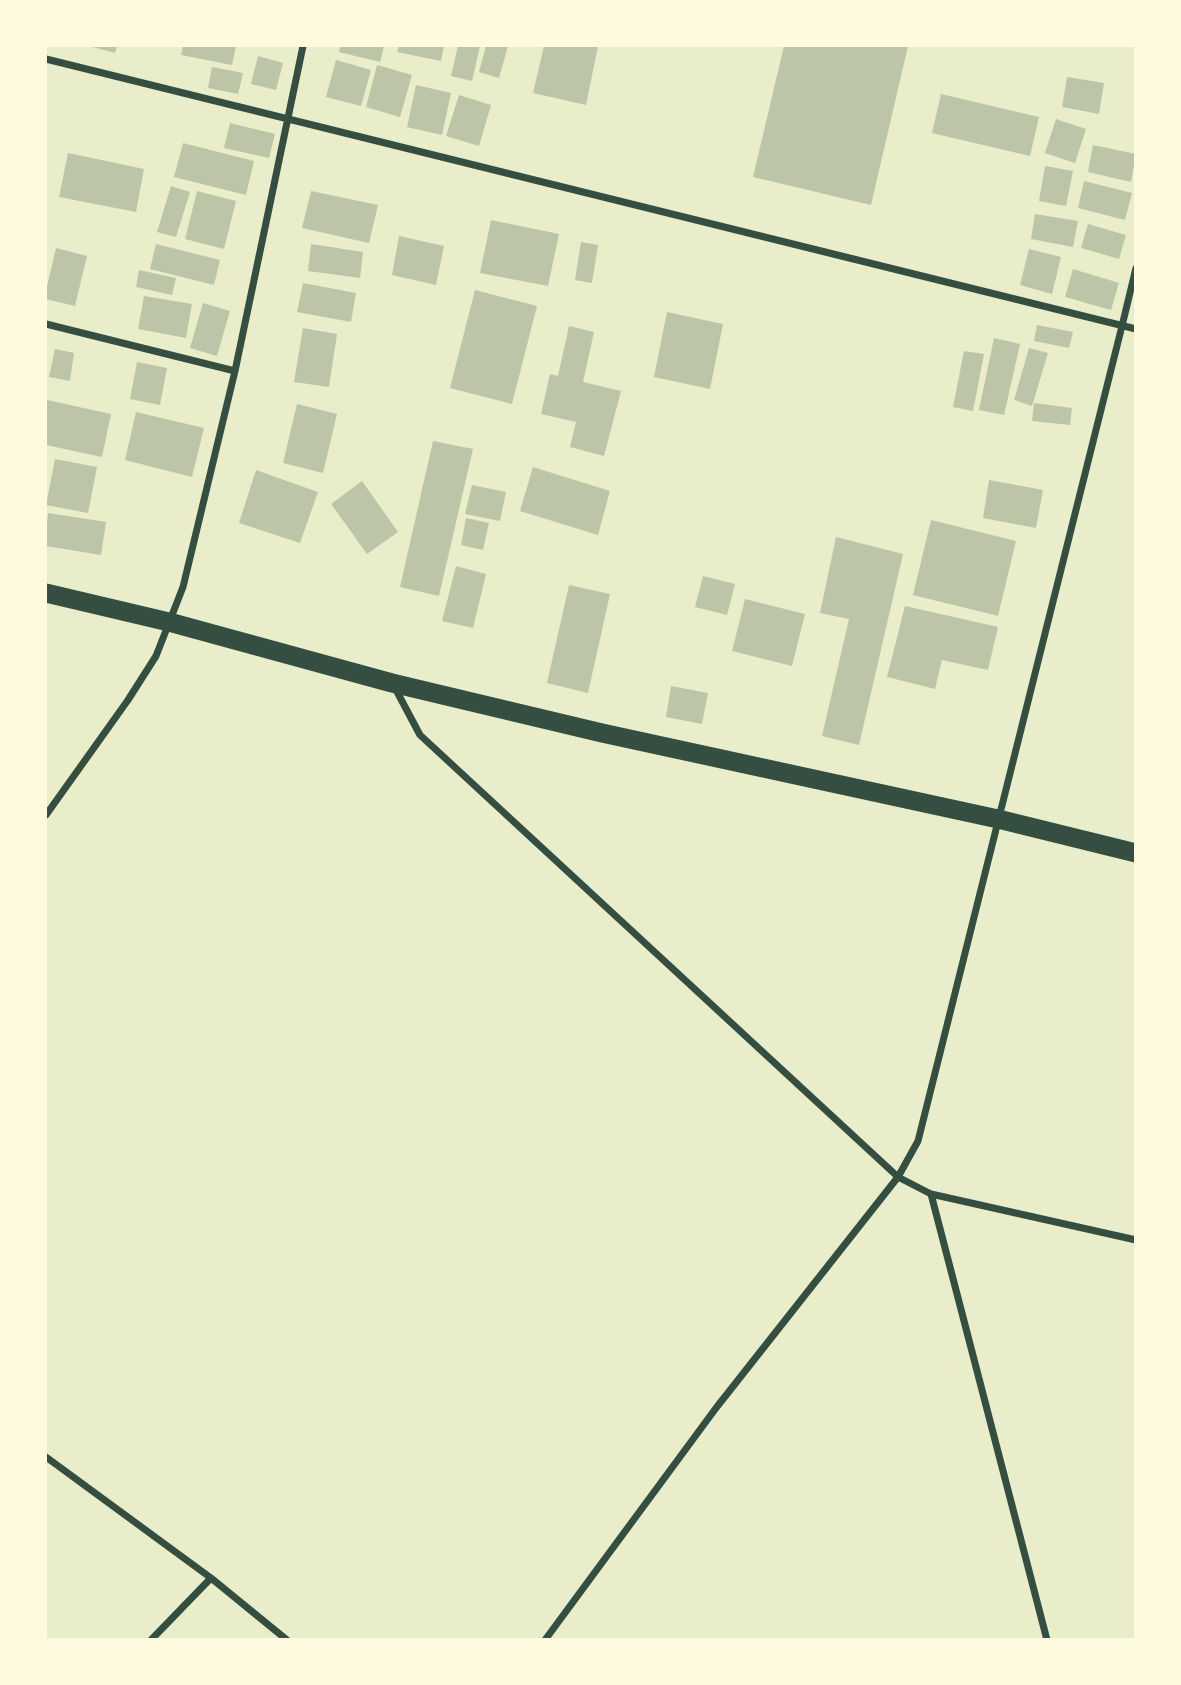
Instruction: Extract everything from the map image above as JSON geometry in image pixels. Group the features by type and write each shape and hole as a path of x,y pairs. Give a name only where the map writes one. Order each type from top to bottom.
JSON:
{"highway":[{"path":"46,593 169,622 392,683 602,733 998,819 1136,853"}],"street":[{"path":"46,815 156,656 183,587 235,371 303,46"},
{"path":"46,59 1136,329"},
{"path":"545,1640 716,1408 898,1177 918,1141 1136,268"},
{"path":"46,324 235,371"},
{"path":"392,683 420,735 898,1177 931,1194 1136,1240"},
{"path":"931,1194 1046,1640"},
{"path":"46,1457 211,1578 287,1640"},
{"path":"150,1640 211,1578"}],"building":[{"path":"89,46 117,46 115,53"},
{"path":"183,46 236,46 232,65 181,55"},
{"path":"340,46 384,46 380,62 339,52"},
{"path":"399,46 444,46 441,61 397,52"},
{"path":"458,46 480,46 472,81 451,76"},
{"path":"486,46 508,46 499,78 479,72"},
{"path":"544,46 598,46 586,105 533,93"},
{"path":"784,46 908,46 871,205 753,177"},
{"path":"258,56 283,63 276,90 251,84"},
{"path":"336,60 371,70 361,106 326,97"},
{"path":"377,65 412,75 400,117 366,107"},
{"path":"212,67 243,73 238,94 208,88"},
{"path":"1067,77 1104,83 1099,114 1062,107"},
{"path":"416,85 451,93 442,135 407,127"},
{"path":"941,94 1039,117 1030,156 932,133"},
{"path":"459,95 491,105 479,146 446,136"},
{"path":"1056,119 1086,129 1075,163 1045,153"},
{"path":"230,123 275,134 269,158 224,148"},
{"path":"183,143 254,161 246,195 174,177"},
{"path":"1093,145 1136,154 1131,182 1088,172"},
{"path":"68,153 144,169 136,212 59,197"},
{"path":"1045,166 1073,171 1066,206 1039,201"},
{"path":"1084,181 1132,193 1125,220 1078,208"},
{"path":"171,186 190,192 176,237 157,232"},
{"path":"197,191 236,201 224,249 185,239"},
{"path":"311,191 378,205 369,243 302,228"},
{"path":"1035,214 1078,221 1073,247 1031,239"},
{"path":"491,220 559,234 548,286 480,273"},
{"path":"1088,224 1126,235 1119,259 1081,248"},
{"path":"399,236 444,246 436,285 392,275"},
{"path":"581,242 598,245 592,283 575,280"},
{"path":"156,244 220,260 214,285 150,269"},
{"path":"311,244 363,252 360,278 308,271"},
{"path":"56,248 87,256 75,306 46,299"},
{"path":"1029,249 1061,257 1052,294 1020,285"},
{"path":"1073,269 1119,283 1111,310 1065,297"},
{"path":"139,270 176,278 172,295 136,287"},
{"path":"303,283 356,293 351,322 297,312"},
{"path":"475,290 537,306 512,404 450,388"},
{"path":"144,296 192,304 186,338 138,329"},
{"path":"203,303 230,311 217,356 190,348"},
{"path":"667,312 723,324 710,389 654,377"},
{"path":"1037,325 1073,332 1069,348 1034,341"},
{"path":"569,326 594,332 583,382 621,391 604,456 570,447 576,422 541,414 550,374 558,376"},
{"path":"303,328 337,334 329,387 294,382"},
{"path":"994,338 1020,344 1004,415 979,410"},
{"path":"1029,348 1048,353 1032,406 1014,400"},
{"path":"55,349 74,353 70,381 49,377"},
{"path":"964,351 984,354 973,411 953,407"},
{"path":"137,362 167,368 160,405 130,399"},
{"path":"47,400 111,414 102,457 46,445"},
{"path":"1034,403 1072,408 1070,425 1032,421"},
{"path":"297,404 337,414 323,473 283,463"},
{"path":"136,412 204,428 192,477 125,460"},
{"path":"433,441 473,449 439,596 400,587"},
{"path":"55,459 97,467 88,513 46,505"},
{"path":"533,467 610,491 598,535 520,511"},
{"path":"256,470 318,492 300,543 239,523"},
{"path":"989,480 1043,490 1036,528 983,518"},
{"path":"362,481 398,532 367,554 331,504"},
{"path":"472,485 506,492 500,521 465,514"},
{"path":"48,513 106,522 101,555 46,546"},
{"path":"466,518 489,523 483,550 461,545"},
{"path":"931,520 1016,541 998,616 913,595"},
{"path":"836,537 903,554 859,745 822,736 849,619 820,613"},
{"path":"456,566 486,574 473,628 442,621"},
{"path":"703,576 735,584 727,615 695,607"},
{"path":"569,585 610,594 588,693 547,683"},
{"path":"745,599 805,614 792,666 732,651"},
{"path":"905,606 998,627 988,670 942,660 935,689 887,677"},
{"path":"671,686 708,693 702,724 666,717"}]}
